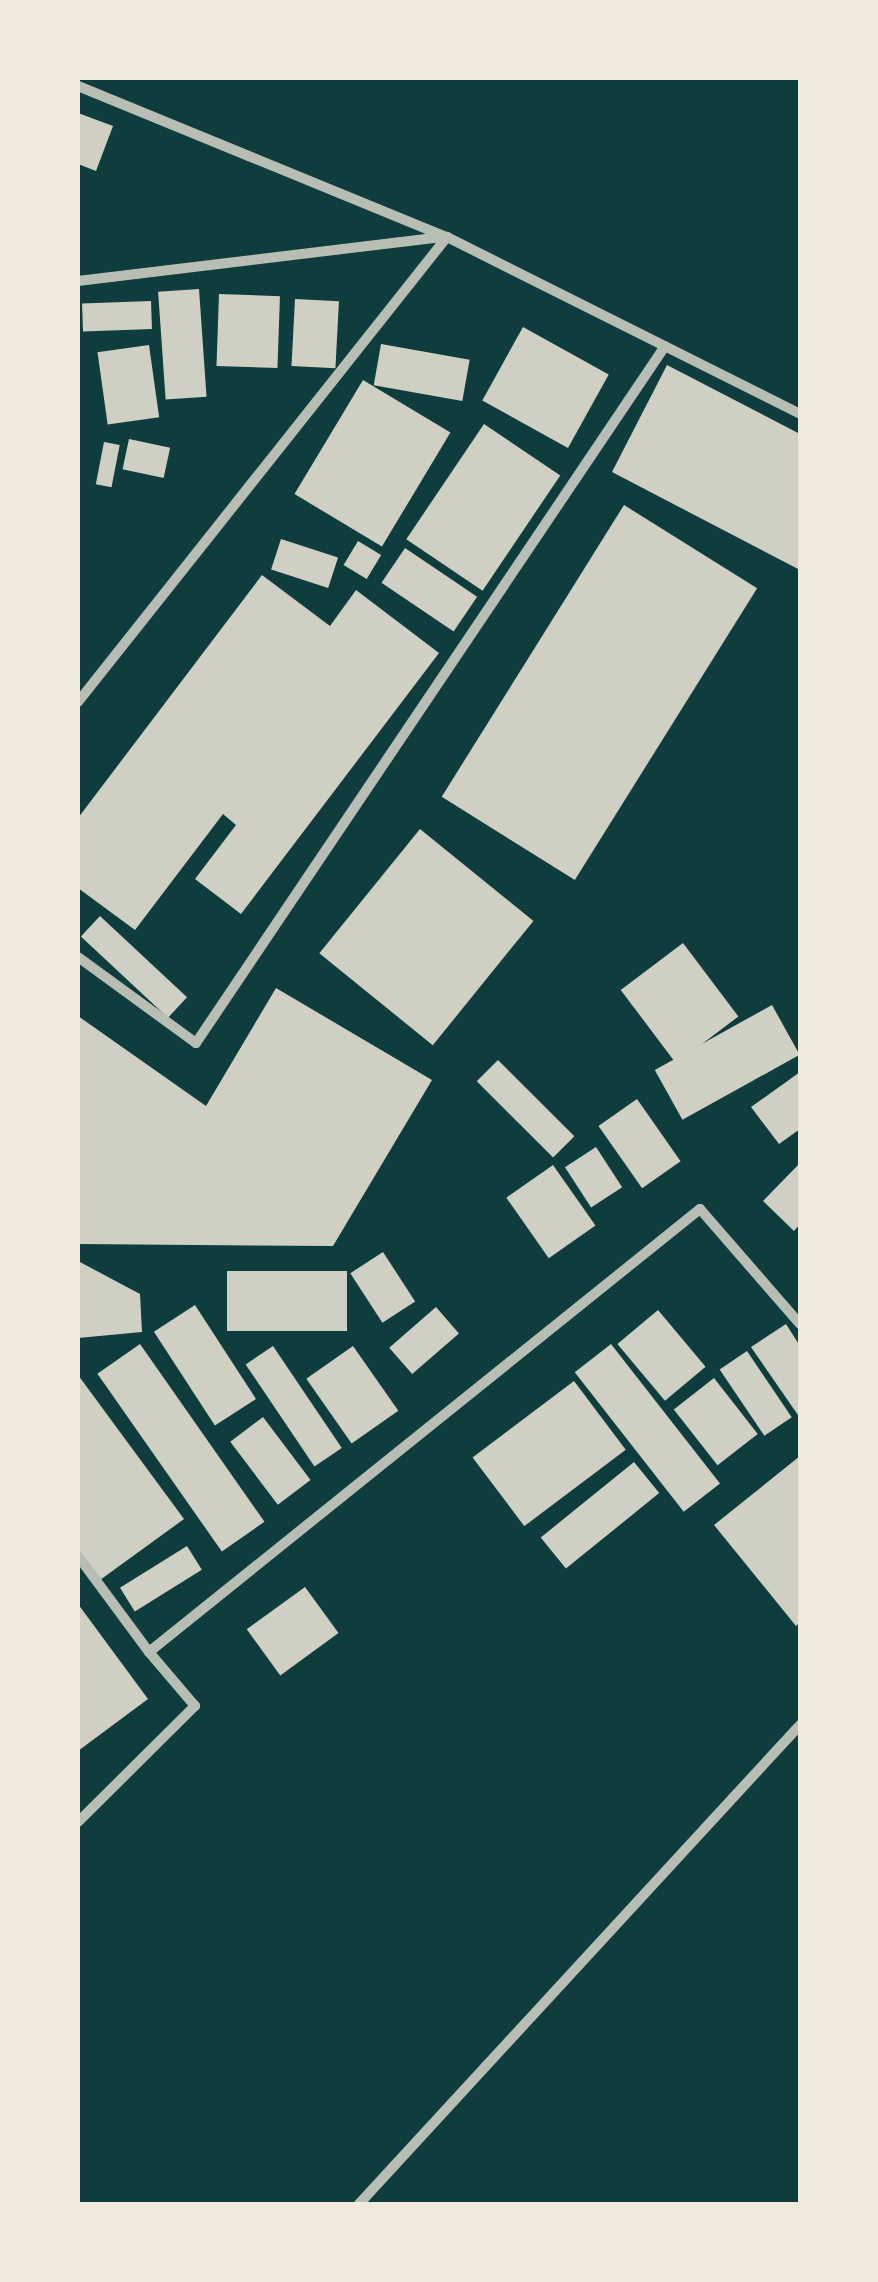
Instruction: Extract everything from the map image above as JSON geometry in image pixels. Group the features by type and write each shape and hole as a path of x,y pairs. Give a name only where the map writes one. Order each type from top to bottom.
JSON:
{"street":[{"path":"80,87 92,78"},
{"path":"80,87 447,237 800,414"},
{"path":"78,281 447,237"},
{"path":"78,702 447,237"},
{"path":"78,957 196,1043 665,346"},
{"path":"149,1652 700,1208 800,1324"},
{"path":"78,1556 149,1652 196,1706 78,1822"},
{"path":"359,2204 800,1725"}],"building":[{"path":"78,113 113,126 96,171 78,164"},
{"path":"199,289 207,397 166,400 158,292"},
{"path":"219,294 280,296 277,368 216,366"},
{"path":"295,299 339,301 335,368 291,366"},
{"path":"151,301 152,329 83,331 82,303"},
{"path":"523,327 609,375 568,448 482,400"},
{"path":"381,344 470,360 462,401 374,385"},
{"path":"149,345 159,417 108,425 98,352"},
{"path":"667,365 800,434 800,570 612,472"},
{"path":"363,380 450,433 382,547 294,494"},
{"path":"484,424 560,475 483,591 406,539"},
{"path":"129,439 170,448 164,478 123,469"},
{"path":"104,442 120,445 112,487 96,484"},
{"path":"624,505 757,588 575,880 442,797"},
{"path":"281,539 338,558 328,588 271,569"},
{"path":"358,541 381,555 367,579 344,565"},
{"path":"405,548 477,597 454,631 382,583"},
{"path":"262,575 330,626 356,590 439,653 241,914 195,879 236,825 223,814 135,930 78,888 78,818"},
{"path":"420,829 533,921 433,1045 319,953"},
{"path":"100,916 187,997 168,1018 81,936"},
{"path":"683,943 738,1016 676,1063 621,990"},
{"path":"276,988 432,1080 333,1246 78,1244 78,1016 206,1106"},
{"path":"772,1005 800,1055 682,1120 655,1070"},
{"path":"498,1060 574,1136 553,1158 477,1081"},
{"path":"800,1072 800,1129 779,1144 751,1107"},
{"path":"637,1099 681,1161 642,1188 598,1126"},
{"path":"596,1147 622,1187 591,1207 565,1167"},
{"path":"800,1163 800,1224 794,1231 763,1201"},
{"path":"553,1165 595,1226 549,1258 506,1198"},
{"path":"383,1252 415,1301 382,1323 350,1273"},
{"path":"78,1261 140,1294 142,1332 78,1338"},
{"path":"227,1271 347,1271 347,1331 227,1331"},
{"path":"195,1305 256,1399 215,1426 154,1332"},
{"path":"436,1307 459,1333 412,1374 389,1348"},
{"path":"658,1310 706,1367 665,1401 617,1344"},
{"path":"786,1324 800,1346 800,1418 751,1347"},
{"path":"140,1344 264,1522 222,1552 97,1374"},
{"path":"611,1344 720,1483 684,1512 575,1372"},
{"path":"273,1346 342,1448 314,1466 246,1364"},
{"path":"353,1346 398,1411 352,1443 306,1379"},
{"path":"747,1351 792,1417 764,1436 720,1369"},
{"path":"78,1375 184,1519 100,1580 78,1550"},
{"path":"714,1378 758,1434 718,1465 674,1409"},
{"path":"574,1381 626,1450 524,1526 473,1457"},
{"path":"263,1417 311,1480 278,1505 230,1442"},
{"path":"800,1456 800,1622 796,1626 714,1525"},
{"path":"634,1462 659,1493 566,1569 541,1538"},
{"path":"187,1546 202,1570 135,1612 120,1588"},
{"path":"305,1587 339,1633 280,1675 247,1629"},
{"path":"78,1604 148,1699 78,1751"}]}
